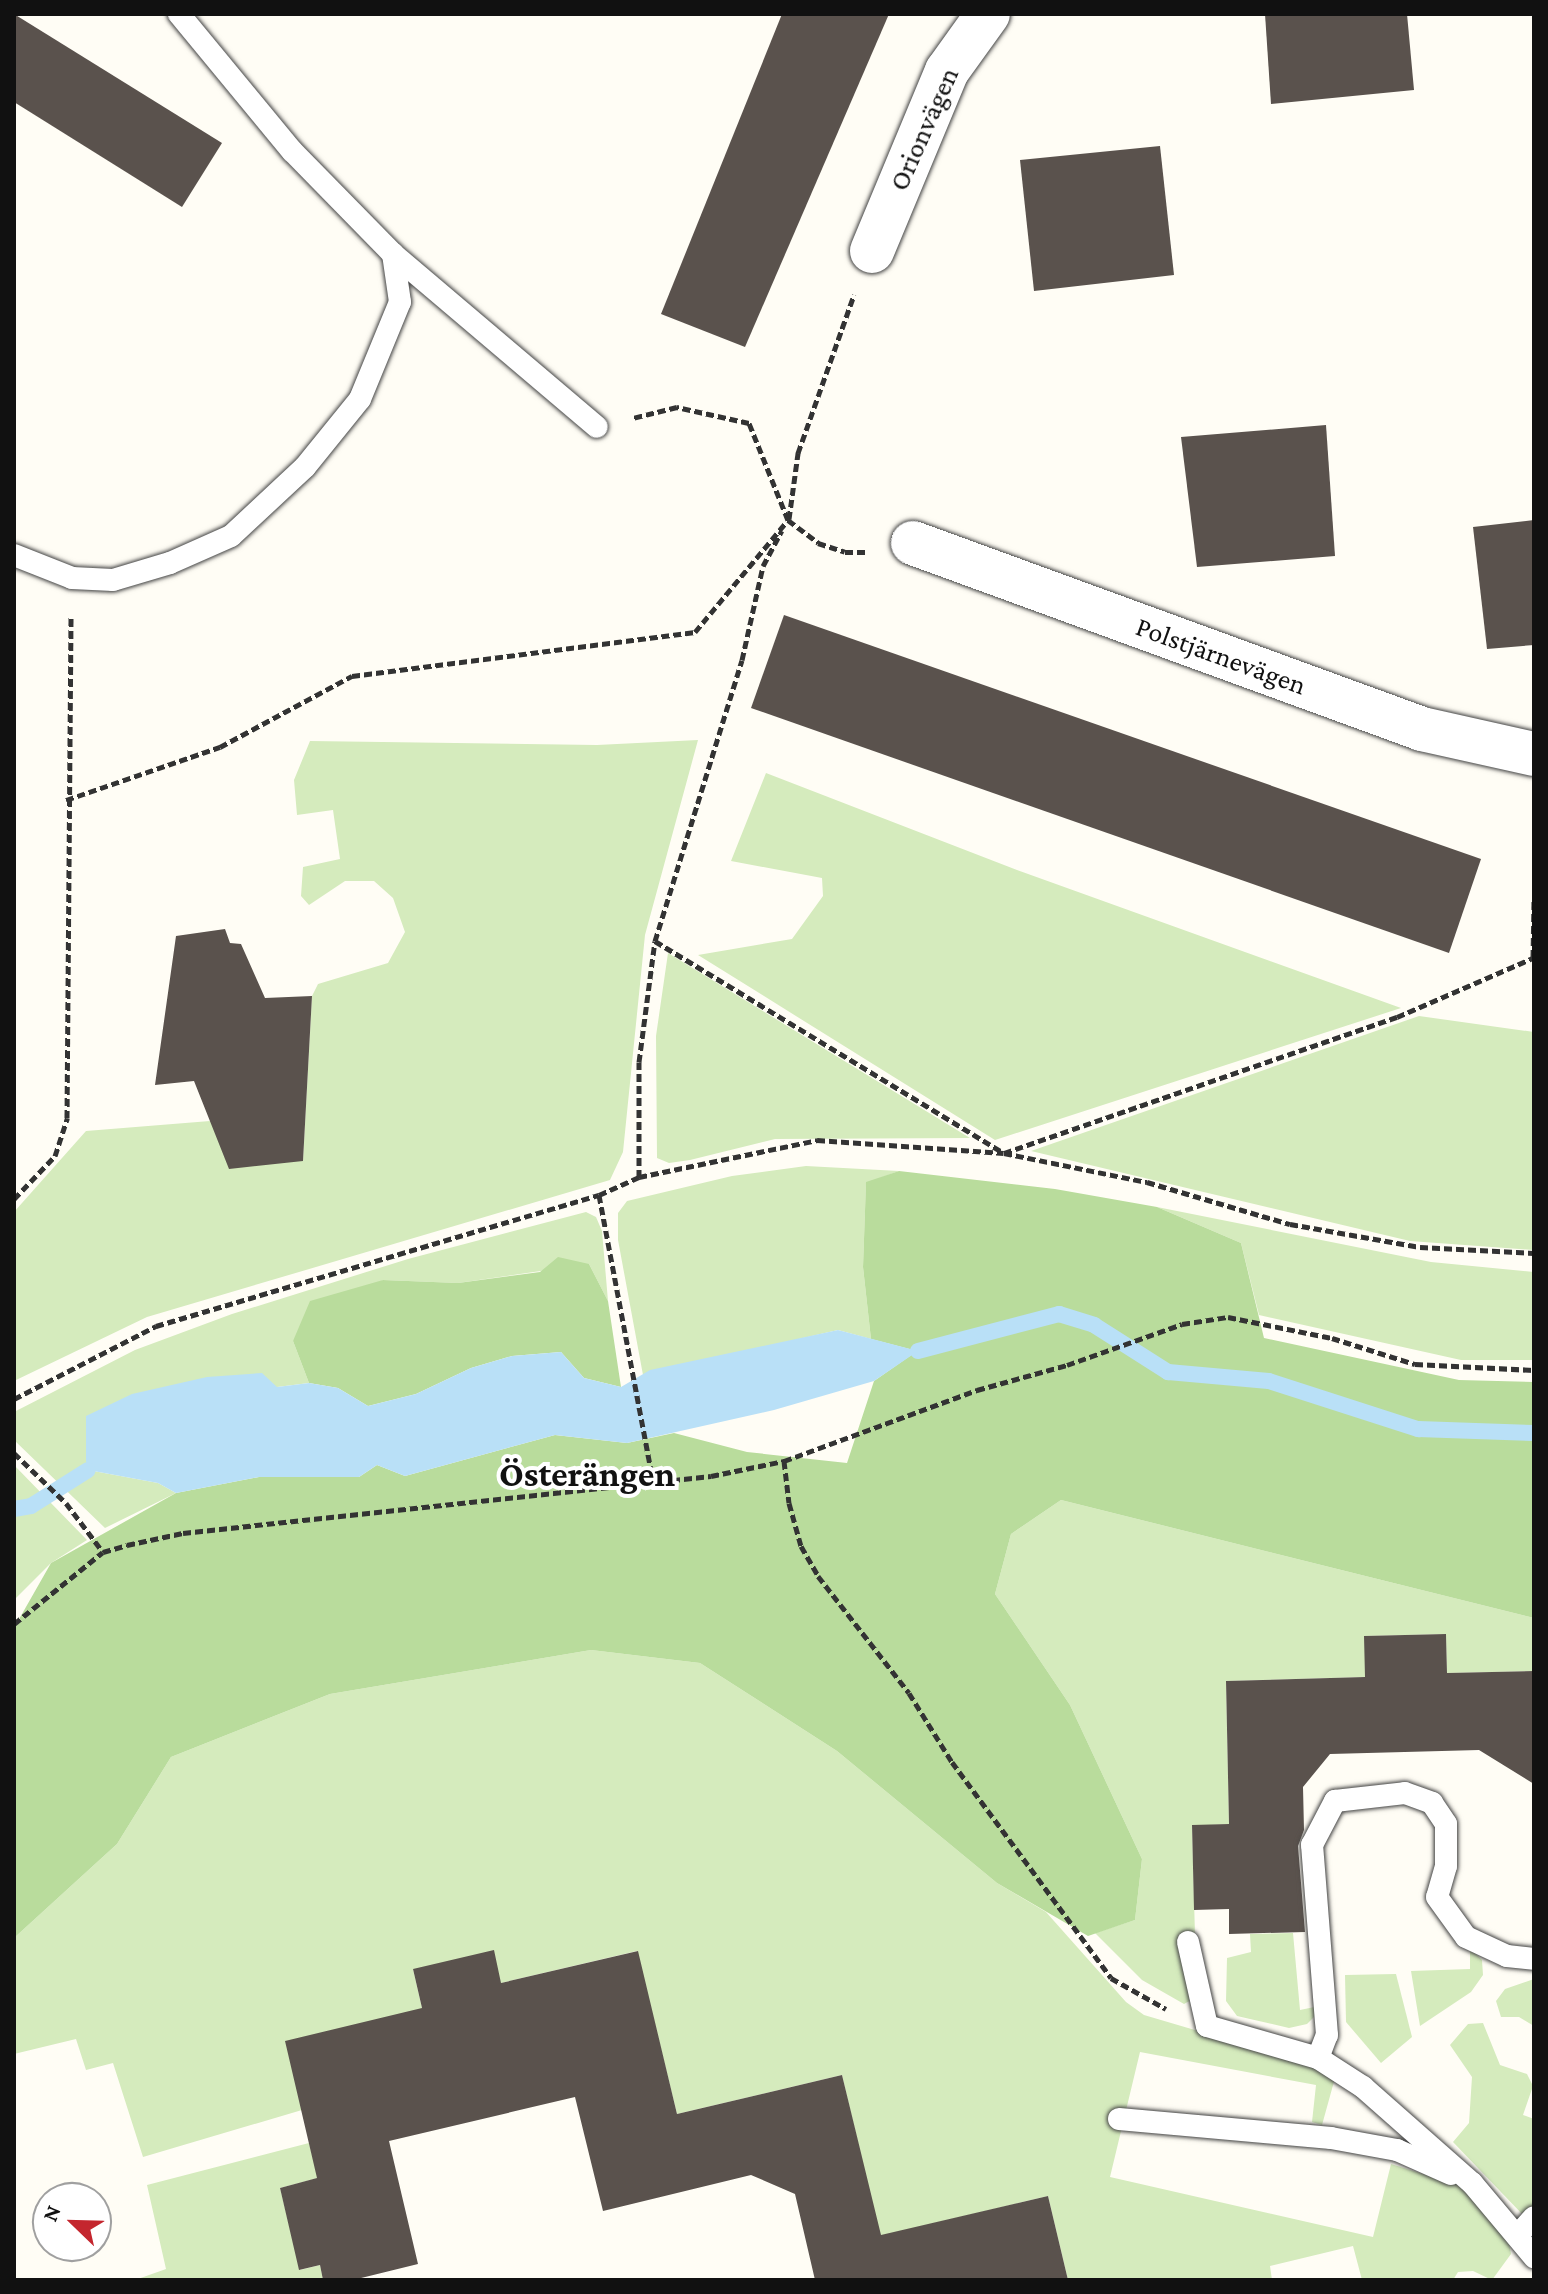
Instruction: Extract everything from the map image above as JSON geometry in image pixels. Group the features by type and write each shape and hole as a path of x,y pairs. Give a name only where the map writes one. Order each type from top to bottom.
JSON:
{"street":[{"name":"Orionvägen","path":"872,251 947,71 988,14"},
{"name":"Polstjärnevägen","path":"913,543 1422,729 1534,754"}],"lane":[{"path":"179,14 292,151 393,254 597,427"},
{"path":"14,555 72,578 113,580 170,563 231,536 305,467 360,399 400,302 393,254"},
{"path":"1318,2058 1327,2035 1312,1845 1335,1801 1405,1793 1432,1803 1446,1824 1446,1866 1437,1897 1466,1937 1507,1956 1534,1959"},
{"path":"1188,1942 1207,2026 1318,2058 1363,2087 1472,2183 1534,2257"},
{"path":"1119,2119 1357,2143 1397,2150 1472,2183"},
{"path":"1517,2236 1534,2217"}],"path":[{"path":"639,1177 639,1062 655,941 742,660 763,566 788,520 798,453 820,381 872,251"},
{"path":"597,427 677,407 749,423 788,520 818,543 845,552 913,543"},
{"path":"66,800 220,747 352,676 695,632 788,520"},
{"path":"14,1199 55,1156 67,1118 72,891 66,800 72,578"},
{"path":"1004,1153 1397,1017 1533,958 1534,898"},
{"path":"655,941 1004,1153"},
{"path":"14,1399 156,1326 599,1195 639,1177 817,1140 1004,1153 1147,1182 1290,1224 1420,1247 1534,1253"},
{"path":"599,1195 631,1366 651,1450 653,1480"},
{"path":"14,1624 103,1552 183,1533 469,1505 653,1480 711,1476 784,1461 977,1390 1085,1358 1159,1330 1228,1317 1332,1338 1415,1364 1534,1370"},
{"path":"14,1453 66,1503 103,1552"},
{"path":"784,1461 789,1503 801,1546 818,1576 909,1693 1041,1887 1111,1978 1140,1998 1207,2026"}],"green space":[{"path":"698,740 645,935 623,1152 610,1180 147,1317 14,1381 14,1212 86,1131 210,1121 303,1161 312,996 318,984 388,963 405,932 393,898 374,881 345,881 309,905 301,896 303,867 340,859 333,810 297,815 294,780 310,741 597,745"},
{"path":"766,773 1017,870 1401,1008 995,1140 698,955 792,939 823,896 822,878 731,861"},
{"path":"668,953 970,1138 775,1139 690,1160 669,1163 657,1158 656,1036"},
{"path":"1419,1016 1534,1032 1534,1250 1410,1241 1031,1151"},
{"path":"806,1166 899,1171 866,1183 863,1267 871,1339 838,1330 643,1375 618,1240 618,1213 627,1201 732,1176"},
{"path":"899,1171 1055,1189 1157,1207 1241,1243 1264,1338 1459,1380 1534,1382 1534,1618 1061,1500 1011,1534 995,1594 1070,1705 1142,1859 1135,1920 1088,1936 997,1883 837,1751 700,1663 591,1650 330,1694 171,1757 117,1844 14,1938 14,1628 51,1563 176,1493 259,1477 359,1477 377,1465 405,1476 555,1435 627,1443 674,1433 747,1452 847,1463 874,1381 917,1351 871,1339 863,1267 866,1182"},
{"path":"1157,1207 1431,1262 1534,1272 1534,1360 1461,1360 1259,1315 1241,1243"},
{"path":"586,1212 596,1217 602,1231 608,1301 589,1264 458,1283 383,1280 293,1341 309,1383 277,1387 88,1470 158,1483 176,1493 105,1528 14,1440 14,1412 135,1350 232,1314 408,1259"},
{"path":"558,1257 589,1264 608,1301 621,1387 584,1378 561,1352 512,1356 471,1368 416,1394 368,1406 338,1388 309,1383 293,1341 310,1301 383,1280 458,1283 540,1272"},
{"path":"14,1465 87,1540 51,1563 14,1600"},
{"path":"1061,1500 1534,1618 1534,1671 1447,1673 1446,1634 1365,1636 1365,1677 1226,1681 1229,1824 1192,1826 1195,1998 1184,2004 1142,1980 1095,1933 1135,1920 1142,1859 1070,1705 995,1594 1011,1534"},
{"path":"591,1650 700,1663 837,1751 997,1883 1046,1912 1126,2002 1144,2015 1327,2069 1335,2078 1322,2125 1312,2122 1316,2085 1140,2052 1110,2177 1373,2237 1391,2164 1462,2186 1508,2237 1511,2254 1492,2280 1473,2271 1458,2272 1453,2280 1362,2280 1353,2246 1270,2266 1272,2280 1068,2280 1048,2196 880,2236 842,2075 677,2114 637,1951 501,1983 413,1969 422,2008 302,2110 143,2157 113,2063 86,2070 76,2039 14,2054 14,1938 117,1844 171,1757 330,1694"},
{"path":"1293,1933 1300,2010 1319,2006 1315,2016 1307,2024 1289,2028 1237,2016 1226,2001 1227,1958 1251,1952 1250,1934"},
{"path":"1470,1948 1482,1960 1483,1975 1471,1992 1420,2026 1411,1971 1470,1969"},
{"path":"1396,1974 1412,2037 1381,2063 1346,2022 1345,1975"},
{"path":"1534,1979 1534,2026 1519,2017 1501,2017 1496,2001 1505,1989"},
{"path":"1483,2023 1500,2065 1527,2074 1533,2086 1523,2115 1534,2119 1534,2213 1524,2216 1453,2142 1469,2123 1472,2077 1450,2045 1468,2024"},
{"path":"309,2143 318,2178 280,2188 300,2270 320,2265 323,2280 135,2280 166,2269 147,2185"}],"water":[{"path":"838,1330 918,1351 874,1381 774,1410 627,1443 555,1435 405,1476 377,1465 359,1477 259,1477 176,1493 158,1483 88,1470 86,1461 86,1416 132,1394 207,1377 262,1373 277,1387 309,1383 338,1388 368,1406 416,1394 471,1368 512,1356 561,1352 584,1378 621,1387 650,1370"}],"building":[{"path":"14,14 222,143 182,207 14,102"},
{"path":"782,14 889,14 745,347 661,314"},
{"path":"1265,14 1407,14 1414,90 1271,104"},
{"path":"1160,146 1174,275 1034,291 1020,160"},
{"path":"1326,425 1335,556 1197,567 1181,437"},
{"path":"1534,520 1534,645 1487,649 1473,527"},
{"path":"784,615 1481,859 1449,953 751,708"},
{"path":"225,929 230,943 241,944 265,998 312,996 303,1161 229,1169 194,1081 155,1085 176,936"},
{"path":"1446,1634 1447,1673 1534,1671 1534,1784 1479,1750 1330,1754 1303,1787 1304,1830 1298,1846 1305,1932 1229,1934 1229,1909 1194,1910 1192,1825 1229,1824 1226,1681 1365,1677 1364,1636"},
{"path":"494,1950 501,1983 638,1951 677,2114 842,2075 881,2235 1048,2196 1068,2280 815,2280 795,2194 751,2175 603,2211 575,2097 389,2141 418,2264 353,2280 323,2280 320,2265 299,2270 280,2188 317,2178 285,2041 422,2008 413,1969"}],"waterway":[{"path":"918,1351 1059,1314 1094,1325 1168,1372 1269,1381 1418,1429 1534,1433"},
{"path":"14,1509 31,1506 88,1470"}],"district":[{"name":"Österängen","path":"587,1475"}]}
